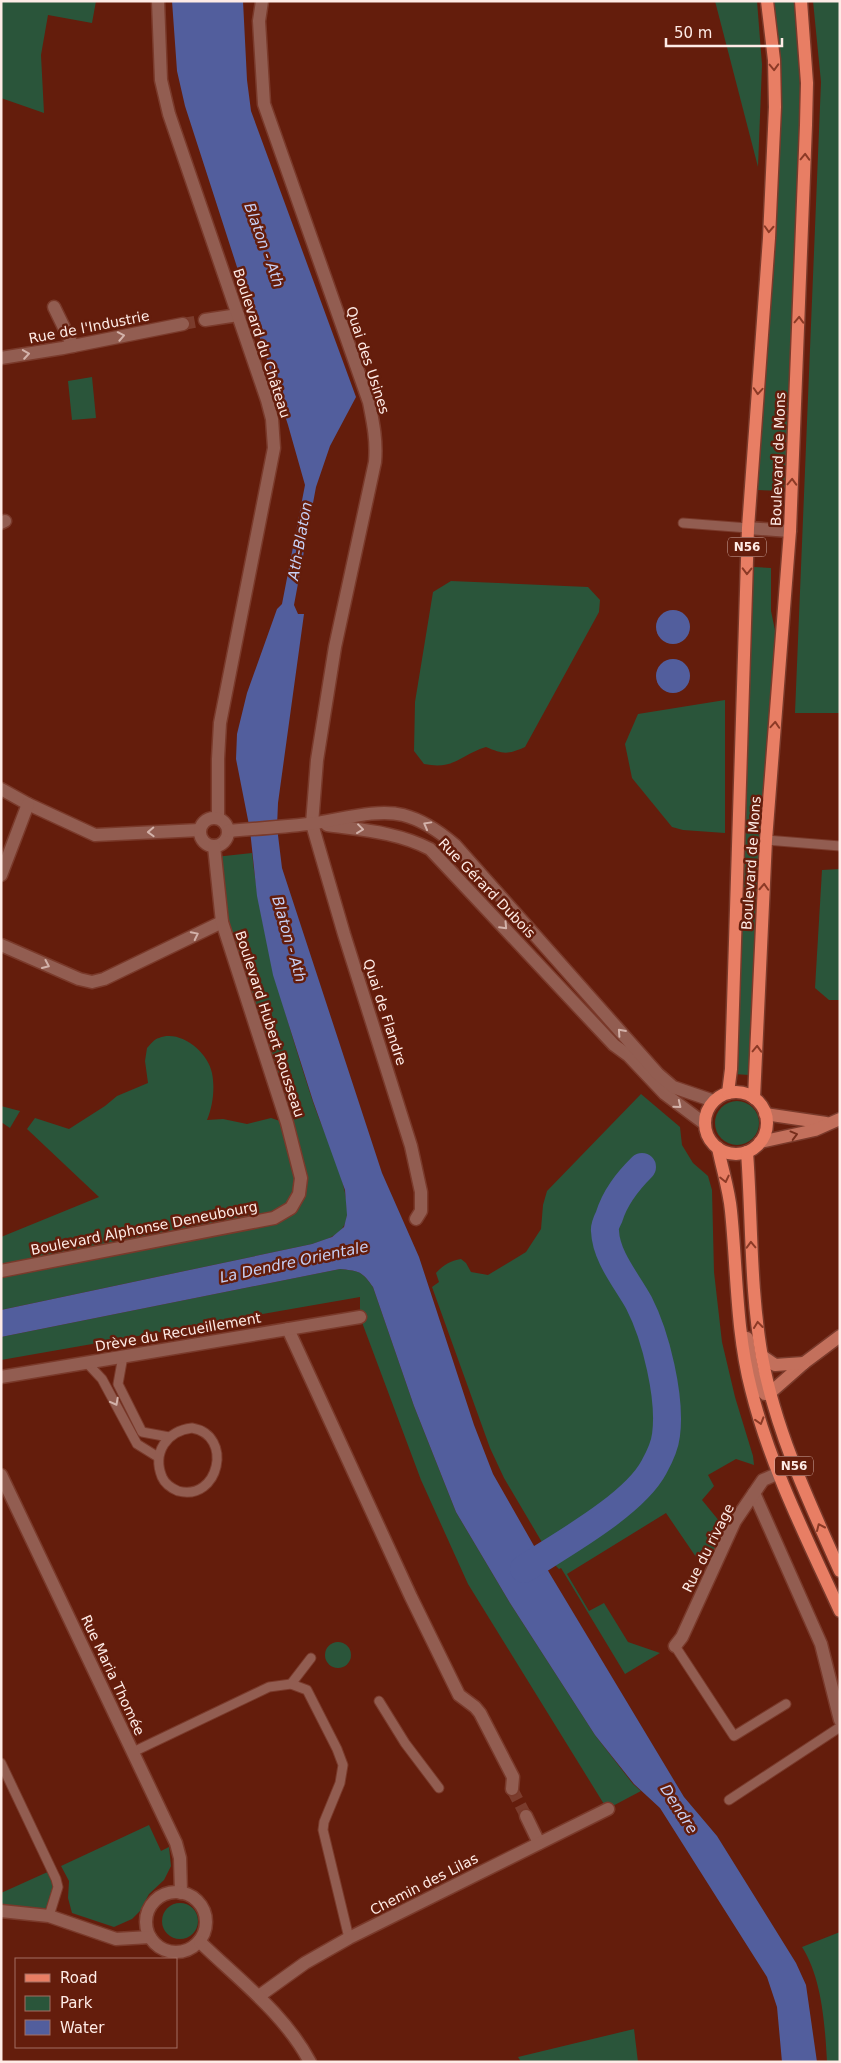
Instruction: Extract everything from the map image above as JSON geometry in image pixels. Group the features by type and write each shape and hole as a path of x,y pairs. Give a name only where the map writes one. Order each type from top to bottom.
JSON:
{"main road":[{"name":"Boulevard de Mons","path":"728,1093 731,1069 748,528 769,238 775,107 774,60 767,1"},
{"name":"Boulevard de Mons","path":"754,1098 766,840 790,531 807,83 801,1"},
{"path":"760,1142 766,1128 765,1114 759,1102 741,1093 728,1093 714,1101 707,1112 705,1124 711,1142 727,1153 747,1152 760,1142 815,1130 840,1119"},
{"path":"765,1114 826,1124"},
{"name":"N56","path":"718,1148 731,1209 743,1354 750,1388 761,1425 779,1473 840,1611"},
{"name":"N56","path":"747,1152 753,1271 762,1356 771,1392 802,1487 840,1571"},
{"path":"739,1304 756,1382 759,1390 765,1394 771,1392 804,1363 840,1336"},
{"path":"762,1356 775,1366 804,1363"}],"street":[{"name":"Boulevard du Château","path":"158,1 161,80 167,105 268,403 274,433 274,448 220,723 218,818"},
{"name":"Quai des Usines","path":"262,1 259,21 264,104 369,402 376,447 360,536 335,647 317,760 312,824"},
{"path":"54,307 74,346"},
{"path":"206,320 238,315"},
{"name":"Rue de l'Industrie","path":"1,358 74,346 183,324"},
{"path":"748,528 790,531"},
{"path":"1,789 28,804 95,835 200,830"},
{"path":"1,875 28,804"},
{"name":"Rue Gérard Dubois","path":"312,824 384,812 403,815 422,822 441,833 455,846 658,1074 672,1087 714,1101"},
{"path":"218,818 225,822 228,831 223,843 214,846 205,843 200,835 200,830 206,820 218,818"},
{"path":"228,831 312,824"},
{"name":"Rue Gérard Dubois","path":"312,824 385,832 416,842 430,849 614,1045 629,1056 665,1094 705,1124"},
{"name":"Quai de Flandre","path":"312,824 344,934 411,1146 421,1192 419,1215"},
{"name":"Boulevard Hubert Rousseau","path":"214,846 222,922 298,1162 301,1178 299,1193 291,1208"},
{"path":"1,945 78,979 92,982 104,979 222,922"},
{"name":"Boulevard Alphonse Deneubourg","path":"1,1271 274,1218 291,1208"},
{"name":"Drève du Recueillement","path":"1,1377 360,1317"},
{"path":"288,1329 433,1642 459,1695 480,1713 513,1777 512,1789"},
{"name":"Rue du rivage","path":"675,1646 682,1637 735,1521 763,1480 779,1473"},
{"name":"Rue Maria Thomée","path":"1,1475 176,1842 180,1867 181,1893"},
{"path":"754,1493 821,1644 840,1720"},
{"name":"Chemin des Lilas","path":"259,1996 305,1963 349,1938 608,1809"},
{"path":"526,1816 539,1843"},
{"path":"171,1893 181,1893 190,1896 204,1910 205,1930 200,1942 193,1948 175,1952 165,1950 156,1945 150,1937 146,1919 149,1910 162,1896 171,1893"},
{"path":"1,1911 49,1916 116,1938 150,1937"},
{"path":"200,1942 259,1996 295,2038 310,2062"}],"lane":[{"path":"683,523 748,528"},
{"path":"766,840 840,846"},
{"path":"123,1356 118,1384 142,1432 169,1437"},
{"path":"87,1362 102,1379 138,1444 158,1457"},
{"path":"192,1428 208,1433 213,1441 218,1459 209,1482 195,1492 187,1492 169,1487 163,1481 158,1457 169,1437 177,1431 192,1428"},
{"path":"675,1646 734,1736 786,1704"},
{"path":"291,1684 311,1658"},
{"path":"133,1752 269,1687 291,1684 308,1690 343,1765 340,1782 324,1822 323,1830 349,1938"},
{"path":"379,1701 405,1743 439,1788"},
{"path":"729,1800 840,1727"},
{"path":"1,1763 56,1879 58,1887 49,1916"}],"green space":[{"path":"1,1 96,1 92,23 48,15 41,55 44,113 1,98"},
{"path":"715,1 757,1 762,65 758,167"},
{"path":"774,1 794,1 801,115 785,491 757,490 776,217 779,58"},
{"path":"813,1 840,1 840,713 795,713 821,82"},
{"path":"92,377 96,418 72,420 68,381"},
{"path":"753,567 771,568 771,611 776,635 749,1075 734,1074"},
{"path":"451,581 588,587 600,600 599,612 525,747 505,753 486,747 457,761 443,765 424,764 414,751 415,702 433,592"},
{"path":"725,700 725,833 683,830 672,827 632,778 625,744 638,714"},
{"path":"252,853 268,947 284,1008 312,1099 344,1187 347,1215 343,1227 335,1235 312,1244 1,1310 1,1237 99,1197 27,1129 35,1118 69,1129 117,1096 148,1083 145,1061 147,1048 155,1040 167,1036 176,1037 192,1044 205,1057 209,1065 213,1079 213,1097 207,1120 223,1119 247,1124 271,1118 286,1123 222,922 215,857"},
{"path":"840,869 840,1000 829,1000 815,988 822,870"},
{"path":"641,1094 680,1127 682,1145 693,1163 708,1176 712,1190 714,1272 722,1342 754,1465 736,1459 708,1475 714,1486 702,1500 720,1522 728,1536 714,1564 696,1557 666,1513 567,1574 589,1611 604,1603 628,1642 660,1653 625,1674 561,1568 559,1569 556,1566 504,1478 490,1448 432,1287 439,1282 436,1273 453,1261 461,1259 466,1263 471,1272 488,1275 526,1252 541,1229 543,1205 547,1191"},
{"path":"737,1101 749,1105 755,1111 759,1123 755,1135 749,1141 737,1145 725,1141 719,1135 715,1123 719,1111 725,1105"},
{"path":"1,1106 20,1111 10,1128 1,1122"},
{"path":"340,1269 360,1273 373,1287 414,1406 456,1512 510,1603 595,1735 633,1784 641,1791 607,1809 468,1584 421,1480 360,1317 360,1297 1,1360 1,1337"},
{"path":"338,1642 347,1646 351,1655 347,1664 338,1668 329,1664 325,1655 329,1646"},
{"path":"149,1825 161,1851 169,1847 171,1866 164,1880 149,1894 140,1911 132,1919 114,1927 72,1913 68,1898 69,1881 61,1866"},
{"path":"52,1870 56,1879 50,1916 1,1911 1,1893"},
{"path":"180,1903 187,1904 193,1908 197,1914 197,1928 193,1934 187,1938 180,1939 173,1938 167,1934 163,1928 162,1921 163,1914 167,1908 173,1904"},
{"path":"840,1932 840,2062 827,2062 818,1988 809,1959 802,1947"},
{"path":"634,2029 638,2062 521,2062 518,2057"}],"water":[{"path":"172,1 243,1 247,80 251,111 356,397 330,446 316,487 294,605 298,614 304,614 278,803 277,827 282,868 382,1173 419,1257 474,1425 493,1474 550,1574 684,1797 717,1836 796,1963 806,1985 817,2062 782,2062 777,2007 767,1977 660,1808 634,1784 595,1735 510,1603 456,1512 414,1406 373,1287 363,1275 356,1271 340,1269 1,1337 1,1310 312,1244 332,1237 344,1227 347,1215 345,1190 313,1101 273,975 257,896 250,830 236,759 237,734 247,693 277,609 282,604 305,485 288,425 185,106 177,71"},
{"path":"673,610 685,615 690,627 685,639 673,644 661,639 656,627 661,615"},
{"path":"673,659 685,664 690,676 685,688 673,693 661,688 656,676 661,664"}],"waterway":[{"path":"524,1569 614,1510 630,1496 654,1467 664,1443 667,1420 661,1368 645,1317 639,1303 613,1259 606,1241 605,1229 618,1196 642,1167"}],"tunnel":[{"path":"183,324 205,320"},
{"path":"512,1789 526,1816"}],"water label":[{"name":"Blaton - Ath","path":"264,245"},
{"name":"Ath-Blaton","path":"300,541"},
{"name":"Blaton - Ath","path":"289,939"},
{"name":"La Dendre Orientale","path":"294,1262"},
{"name":"Dendre","path":"679,1809"}]}
